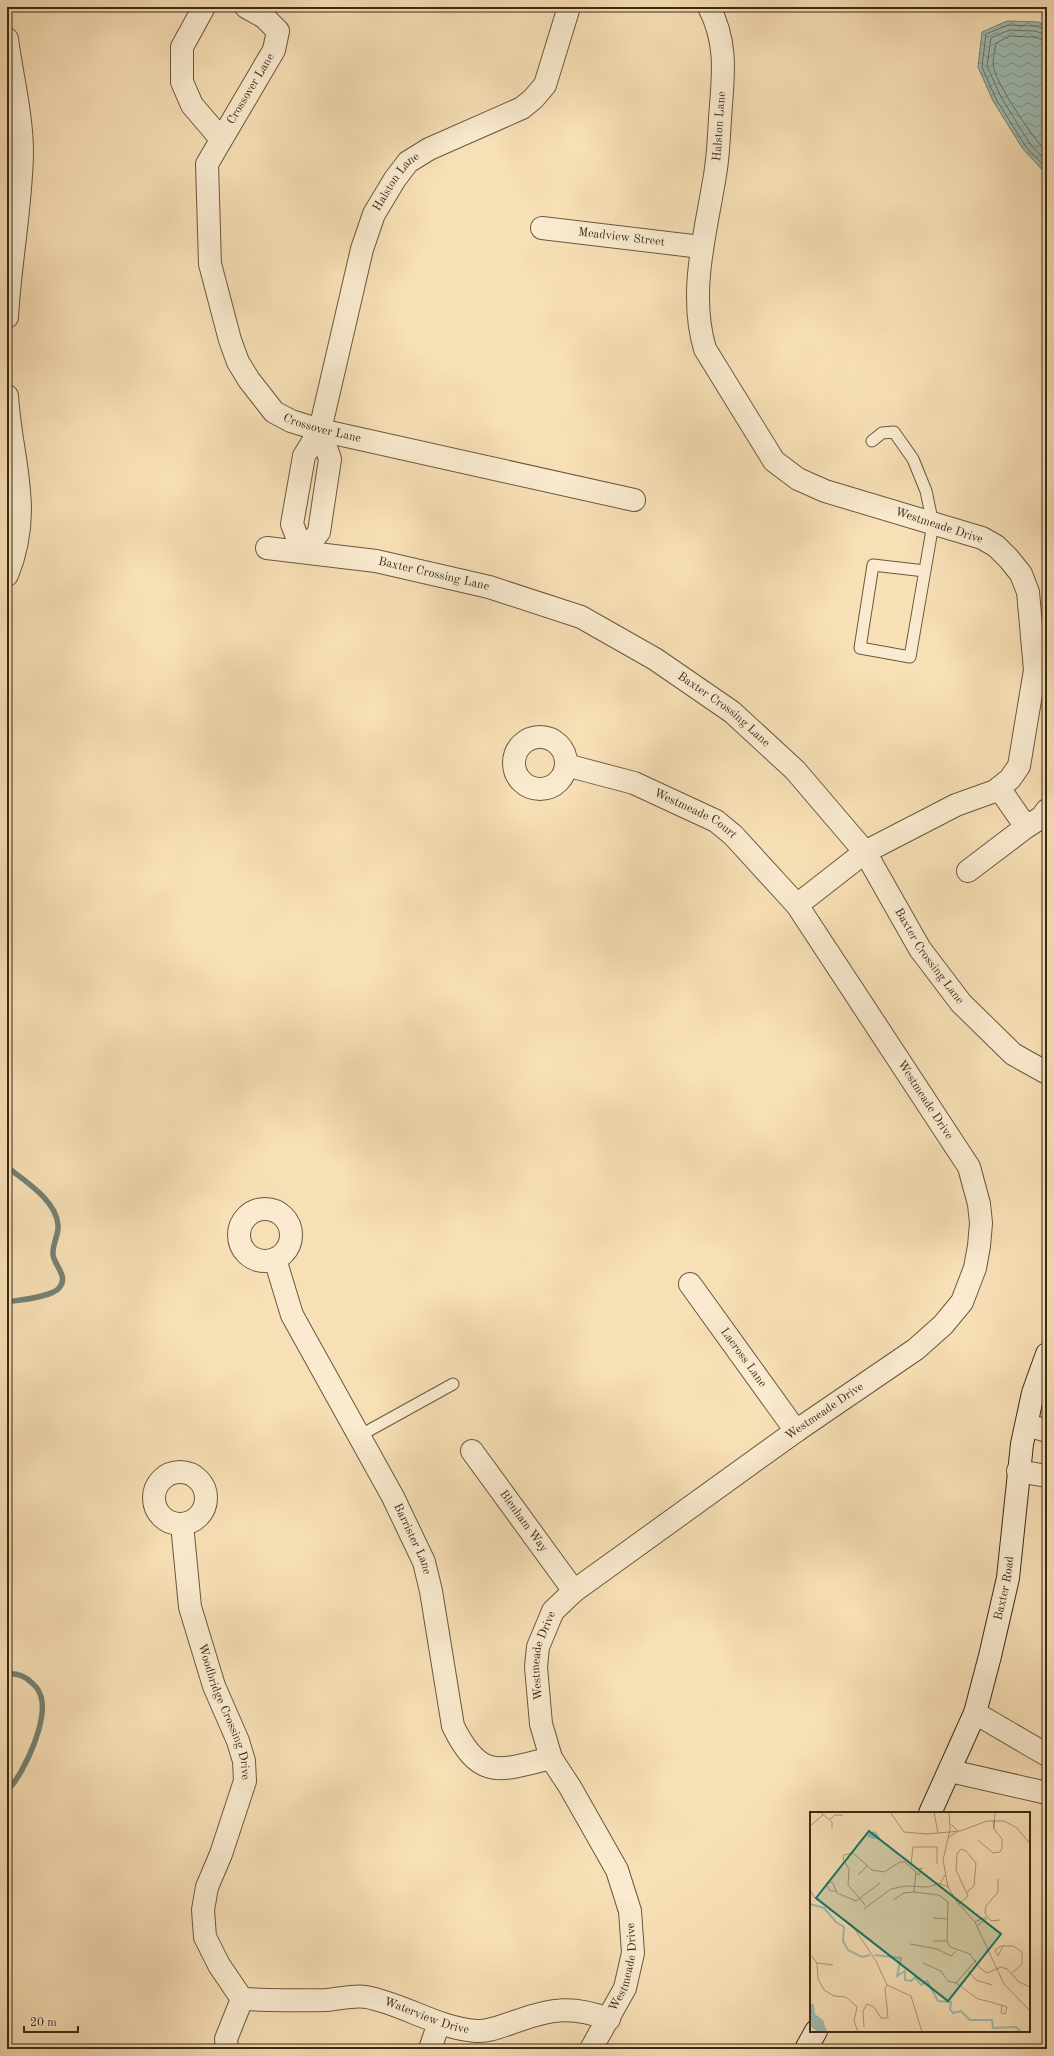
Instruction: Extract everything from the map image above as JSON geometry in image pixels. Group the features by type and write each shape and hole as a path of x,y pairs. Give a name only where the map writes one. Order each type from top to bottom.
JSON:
{"street":[{"name":"Crossover Lane","path":"204,7 182,47 182,82 192,105 221,139"},
{"name":"Crossover Lane","path":"246,7 264,17 278,31 274,50 207,164 210,264 235,355 249,380 274,412 291,422 320,430 634,500"},
{"name":"Halston Lane","path":"320,430 362,249 374,214 391,184 408,162 429,149 522,108 534,99 545,85 569,7"},
{"name":"Halston Lane","path":"701,247 715,174 724,64 716,20 709,7"},
{"path":"7,39 16,92 22,152 18,211 7,317"},
{"name":"Meadview Street","path":"542,228 701,247"},
{"name":"Westmeade Drive","path":"591,2049 609,2019 624,1988 633,1953 630,1912 617,1870 552,1758 541,1724 536,1667 538,1648 553,1611 574,1591 796,1431 916,1348 942,1325 962,1302 975,1268 980,1223 979,1204 969,1167 797,905 865,852 956,806 999,788 1010,779 1019,766 1041,670 1028,592 1021,574 1009,559 991,544 982,538 825,491 798,479 774,461 705,349 699,330 698,310 701,247"},
{"path":"7,396 22,505 15,557 7,575"},
{"path":"302,552 319,532 330,459 320,430"},
{"name":"Baxter Crossing Lane","path":"267,548 376,561 489,587 581,617 655,659 732,712 796,770 865,852 920,950 961,1003 1013,1054 1047,1073"},
{"name":"Westmeade Court","path":"566,765 634,783 716,821 733,835 797,905"},
{"path":"999,788 1026,827"},
{"path":"968,871 1026,827 1042,818 1047,810"},
{"name":"Barrister Lane","path":"275,1259 292,1315 393,1497 424,1562 431,1591 453,1726 461,1743 472,1758 488,1767 510,1768 552,1758"},
{"name":"Lacross Lane","path":"690,1284 796,1431"},
{"name":"Baxter Road","path":"930,1812 975,1713 1008,1578 1018,1471 1037,1428 1033,1393 1047,1354"},
{"name":"Blenham Way","path":"472,1451 574,1591"},
{"path":"1018,1471 1047,1476"},
{"name":"Woodbridge Crossing Drive","path":"182,1524 190,1607 214,1686 238,1741 244,1761 245,1781 221,1854 207,1887 203,1910 205,1937 219,1965 242,1999"},
{"path":"975,1713 1047,1755"},
{"path":"950,1771 1047,1792"},
{"name":"Waterview Drive","path":"242,1999 283,2001 365,1997 407,2009 439,2023 477,2031 496,2028 547,2012 568,2009 586,2011 609,2019"},
{"path":"227,2049 226,2040 242,1999"},
{"path":"430,2049 439,2023"},
{"path":"806,2049 815,2032"}],"lane":[{"path":"872,441 882,433 894,432 913,460 926,491 933,524 925,571 910,657 860,648 873,565 925,571"},
{"path":"359,1436 453,1384"}],"water":[{"path":"1007,21 1038,22 1047,26 1047,175 1023,149 993,101 978,67 982,32"}],"waterway":[{"path":"7,1167 31,1185 52,1207 58,1225 53,1255 63,1279 59,1288 50,1294 7,1302"},
{"path":"7,1674 14,1674 24,1677 36,1687 42,1700 42,1713 34,1743 21,1771 7,1791"}]}
